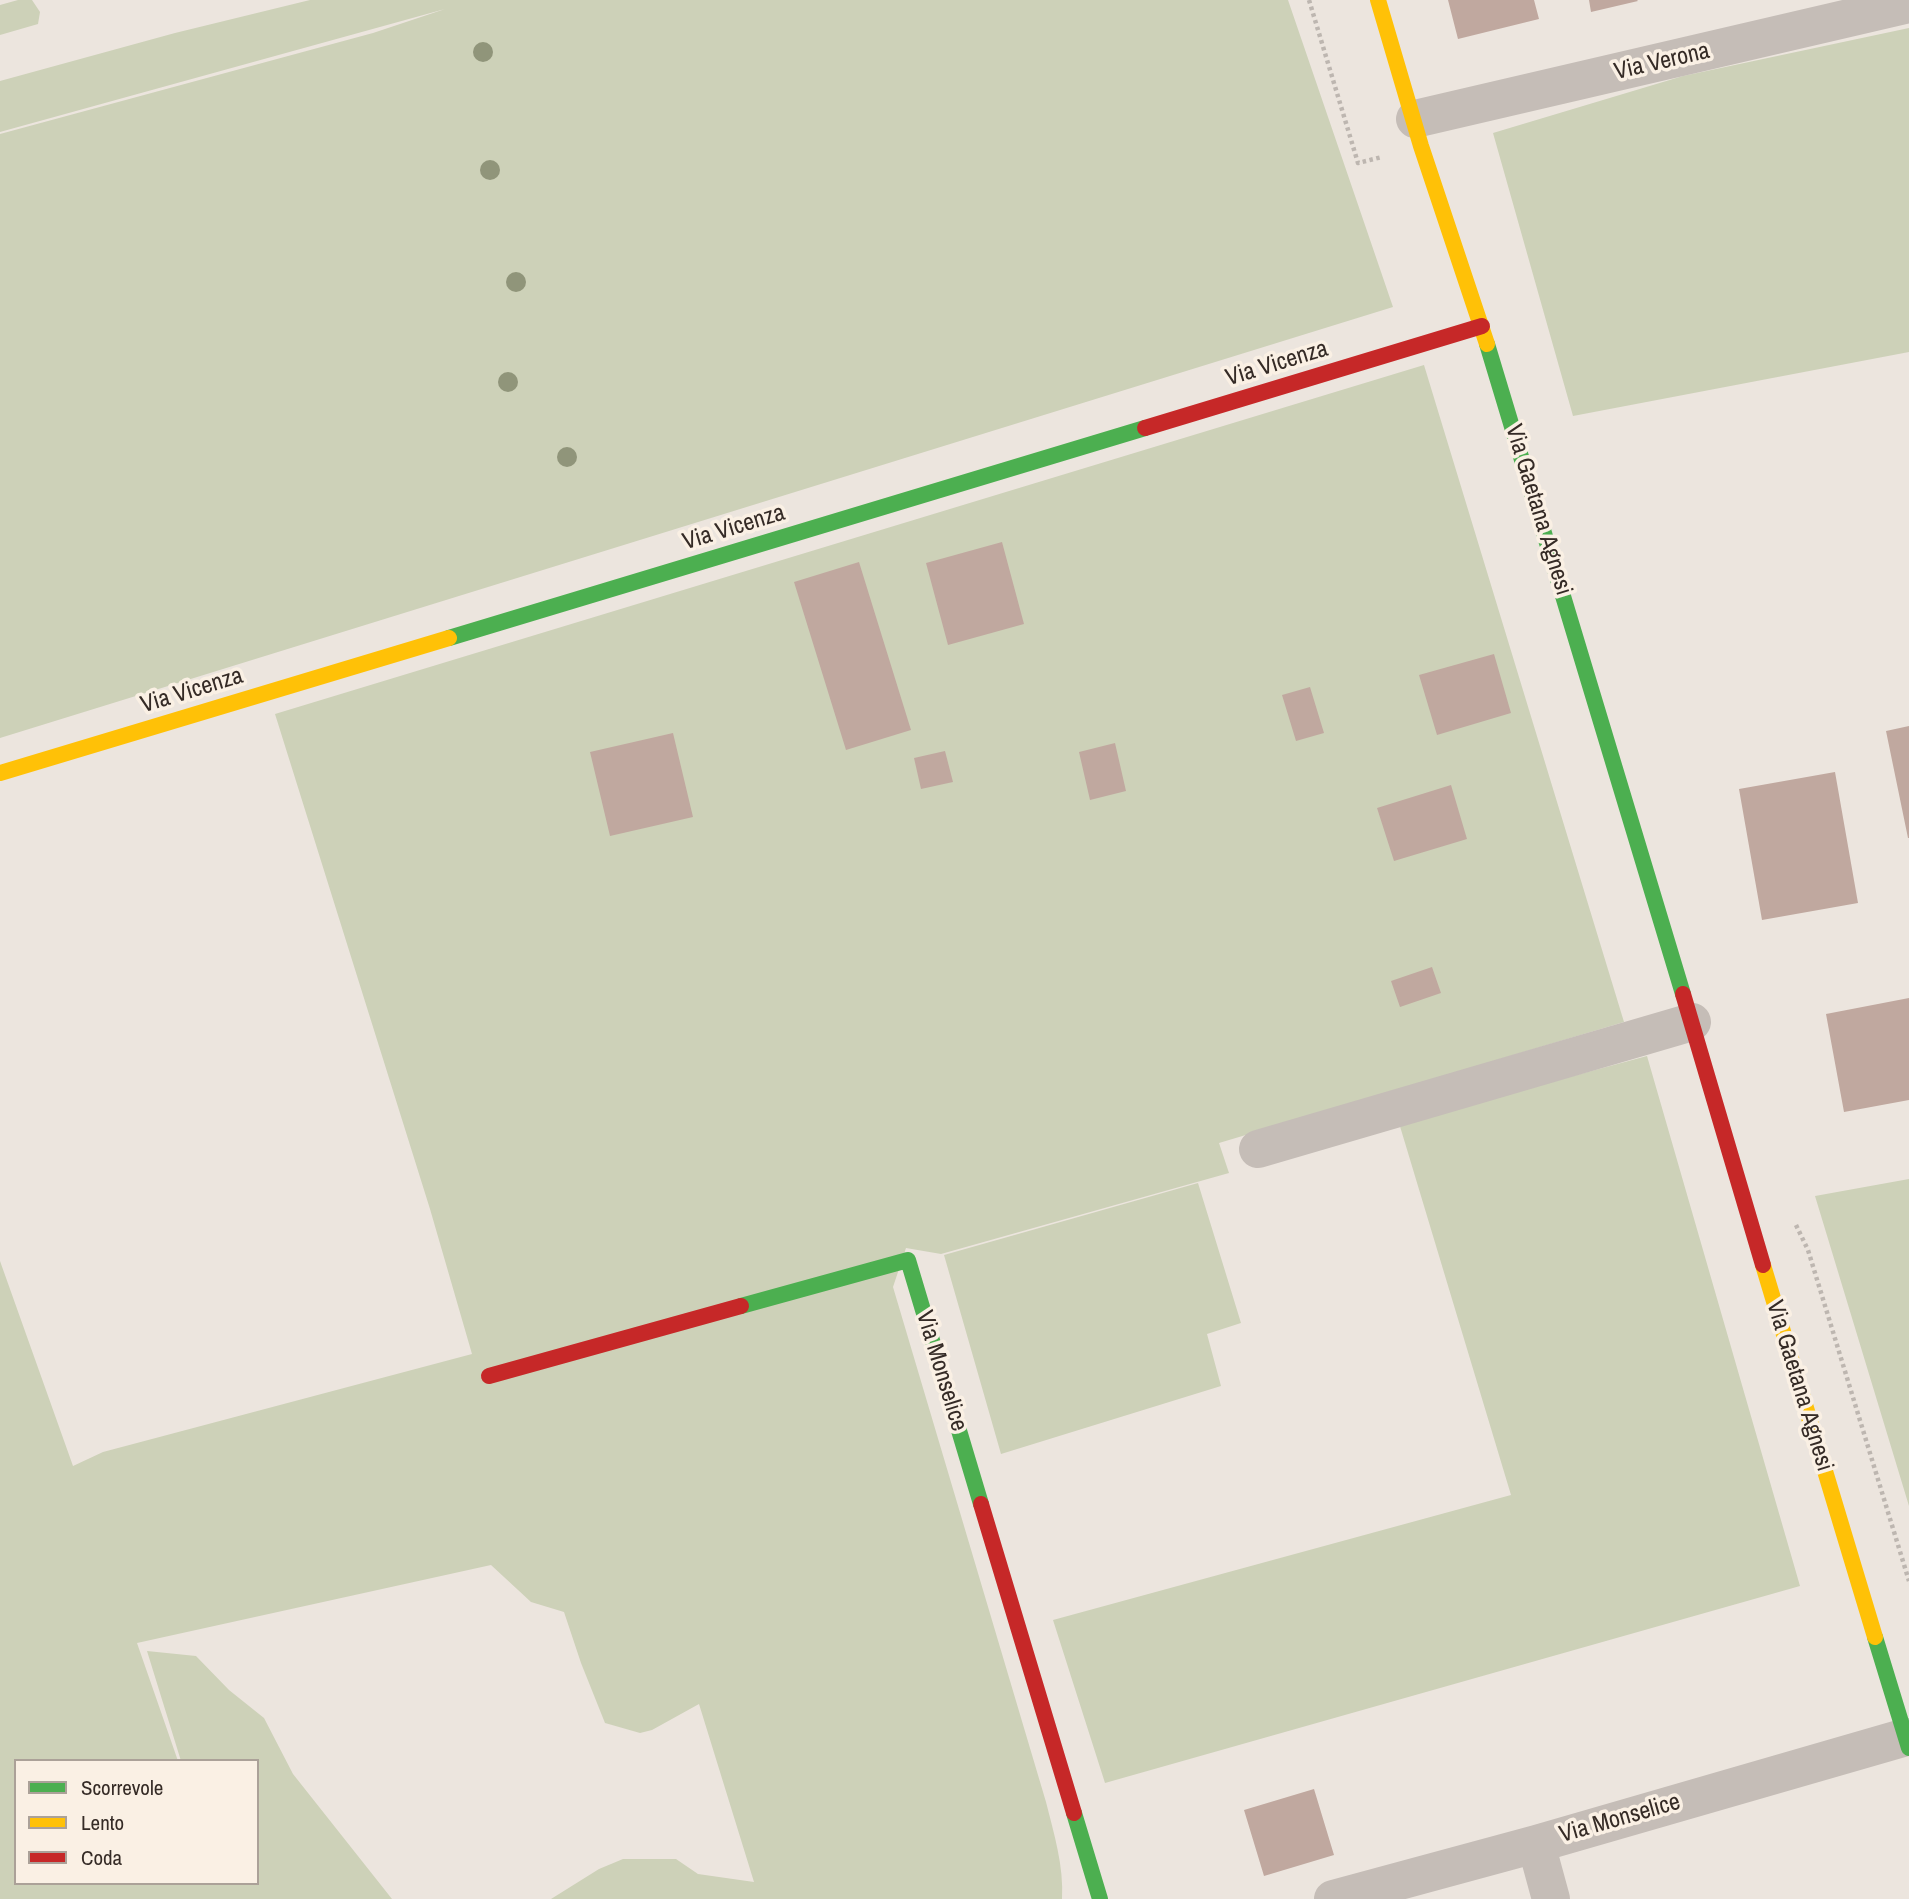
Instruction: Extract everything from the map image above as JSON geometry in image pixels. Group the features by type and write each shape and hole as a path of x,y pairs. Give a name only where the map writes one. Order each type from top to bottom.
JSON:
{"street":[{"name":"Via Gaetana Agnesi","path":"1378,0 1482,326 1692,1022 1805,1410 1908,1743"},
{"name":"Via Verona","path":"1418,132 1909,4"},
{"name":"Via Vicenza","path":"0,773 1482,326"},
{"path":"1258,1149 1692,1022"},
{"name":"Via Monselice","path":"489,1376 908,1260 1100,1899"},
{"name":"Via Monselice","path":"1334,1899 1908,1743"},
{"path":"1536,1844 1551,1899"}],"path":[{"path":"1309,0 1358,163 1418,132"}],"green space":[{"path":"18,0 32,0 40,12 38,24 0,35 0,5"},
{"path":"310,0 1288,0 1393,307 0,738 0,134 373,33 445,9 0,132 0,81 175,33"},
{"path":"1909,28 1909,352 1573,416 1493,133 1683,76"},
{"path":"1424,365 1624,1022 1219,1143 1229,1173 941,1254 906,1248 893,1287 1046,1802 1060,1862 1062,1899 551,1899 599,1869 623,1859 676,1859 698,1874 754,1882 699,1704 652,1730 640,1733 605,1723 564,1612 531,1602 491,1565 137,1643 177,1759 14,1759 14,1885 259,1885 259,1759 180,1759 147,1651 196,1656 229,1690 264,1718 293,1774 392,1899 0,1899 0,1261 73,1466 103,1452 472,1354 430,1209 275,714"},
{"path":"1647,1056 1800,1586 1105,1783 1053,1620 1511,1495 1399,1123"},
{"path":"1909,1179 1909,1506 1815,1196"},
{"path":"1198,1183 1241,1323 1207,1334 1221,1386 1001,1454 944,1255"}],"building":[{"path":"1448,0 1534,0 1539,19 1458,39"},
{"path":"1589,0 1637,0 1638,1 1591,12"},
{"path":"1002,542 1024,624 948,645 926,563"},
{"path":"859,562 911,730 846,750 794,582"},
{"path":"1494,654 1511,713 1437,735 1419,675"},
{"path":"1310,687 1324,733 1296,741 1282,695"},
{"path":"1909,726 1909,838 1908,838 1886,731"},
{"path":"673,733 693,817 610,836 590,752"},
{"path":"1115,743 1126,791 1090,800 1079,752"},
{"path":"945,751 953,782 921,789 914,758"},
{"path":"1835,772 1858,903 1762,920 1739,789"},
{"path":"1451,785 1467,839 1394,861 1377,808"},
{"path":"1432,967 1441,993 1400,1007 1391,981"},
{"path":"1909,998 1909,1100 1844,1112 1826,1014"},
{"path":"1314,1789 1334,1855 1264,1876 1244,1810"}],"traffic: fast":[{"path":"1487,344 1683,994"},
{"path":"449,638 1145,428"},
{"path":"741,1306 908,1260 981,1504"},
{"path":"1875,1637 1909,1748"},
{"path":"1074,1813 1100,1899"}],"traffic: slow":[{"path":"1378,0 1421,146 1487,344"},
{"path":"0,773 449,638"},
{"path":"1763,1265 1875,1637"}],"traffic: jam":[{"path":"1145,428 1482,326"},
{"path":"1683,994 1763,1265"},
{"path":"489,1376 741,1306"},
{"path":"981,1504 1074,1813"}]}
